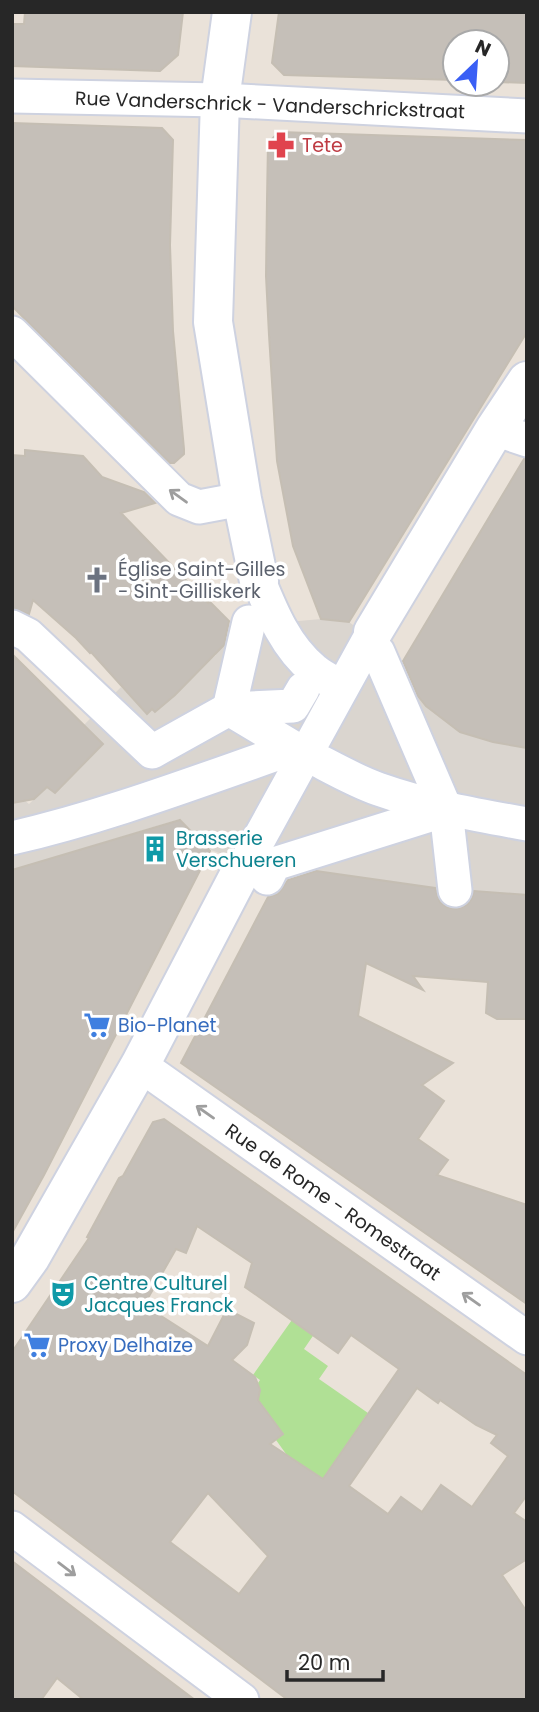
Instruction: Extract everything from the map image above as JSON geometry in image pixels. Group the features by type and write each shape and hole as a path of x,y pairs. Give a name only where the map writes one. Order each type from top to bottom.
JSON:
{"street":[{"path":"232,12 220,100 213,322 242,499 259,581 275,620 293,649 314,671 342,687"},
{"name":"Rue Vanderschrick - Vanderschrickstraat","path":"12,96 220,100 527,116"},
{"path":"12,333 179,499 199,507 242,499"},
{"path":"12,1283 30,1258 139,1065 252,877 342,687 376,642 511,435 527,381"},
{"path":"12,627 28,635 152,752"},
{"path":"229,709 246,627"},
{"path":"376,642 446,810 455,890"},
{"path":"152,752 229,709 293,706 303,690"},
{"path":"12,838 146,799 294,748 229,709"},
{"path":"146,799 152,752"},
{"path":"319,761 378,789 446,810 527,824"},
{"path":"252,877 274,864 446,810"},
{"name":"Rue de Rome - Romestraat","path":"139,1065 527,1338"},
{"path":"12,1528 242,1700"}],"green space":[{"path":"311,1293 332,1308 304,1349 328,1366 319,1379 368,1413 323,1479 296,1461 294,1465 276,1440 283,1434 257,1398 260,1380 253,1375"}],"shaded area":[{"path":"321,619 349,622 402,662 403,677 426,706 483,738 527,748 527,895 423,887 293,868 261,868 211,850 180,819 12,870 12,803 24,800 29,804 47,787 55,793 103,745 84,725 121,687 126,692 130,688 156,712 160,707 157,703 175,695 206,656 210,660 216,655 212,650 225,637 229,640 254,625"}],"building":[{"path":"25,12 183,12 178,55 160,71 12,66 12,24 24,24"},
{"path":"279,12 527,12 527,83 511,82 511,28 441,28 441,80 284,75 272,63"},
{"path":"12,123 162,128 173,140 170,245 173,331 184,449 184,454 174,463 170,463 12,306"},
{"path":"279,132 527,140 527,332 349,622 321,619 293,546 277,461 266,276 268,143"},
{"name":"Église Saint-Gilles - Sint-Gilliskerk","path":"25,450 83,456 102,477 144,492 155,503 121,513 208,603 209,601 229,621 224,645 155,712 152,709 147,714 91,652 33,600 29,614 12,608 12,455 25,456"},
{"path":"524,459 527,459 527,748 460,732 426,706 418,696 403,661"},
{"path":"12,654 103,744 55,793 47,787 34,799 12,803"},
{"path":"180,820 210,851 12,1233 12,870"},
{"path":"316,871 435,888 440,902 456,909 467,905 474,891 527,895 527,1019 497,1019 486,1013 488,982 413,976 423,990 366,963 358,1016 453,1063 422,1085 444,1101 418,1139 448,1160 437,1175 527,1205 527,1304 181,1063 268,897 278,894 288,880"},
{"path":"164,1119 527,1375 527,1495 514,1513 527,1522 527,1559 502,1575 527,1612 527,1700 288,1700 12,1491 12,1352 89,1238 87,1237 119,1178 123,1176 153,1122","holes":["197,1226 252,1263 245,1287 338,1353 351,1335 399,1369 323,1479 270,1444 283,1434 258,1400 260,1390 255,1377 232,1360 247,1345 254,1323 227,1309 208,1346 144,1305 176,1249 186,1253","417,1388 438,1403 440,1400 476,1425 497,1435 491,1443 508,1456 472,1507 441,1485 422,1512 401,1497 388,1514 349,1486","208,1493 268,1556 239,1594 170,1542"]},
{"path":"12,1561 195,1700 84,1700 57,1678 41,1700 12,1700"}],"place":[{"name":"Tete","path":"281,145"},
{"name":"Église Saint-Gilles - Sint-Gilliskerk","path":"97,580"},
{"name":"Brasserie Verschueren","path":"155,849"},
{"name":"Bio-Planet","path":"97,1025"},
{"name":"Centre Culturel Jacques Franck","path":"63,1294"},
{"name":"Proxy Delhaize","path":"37,1345"}]}
